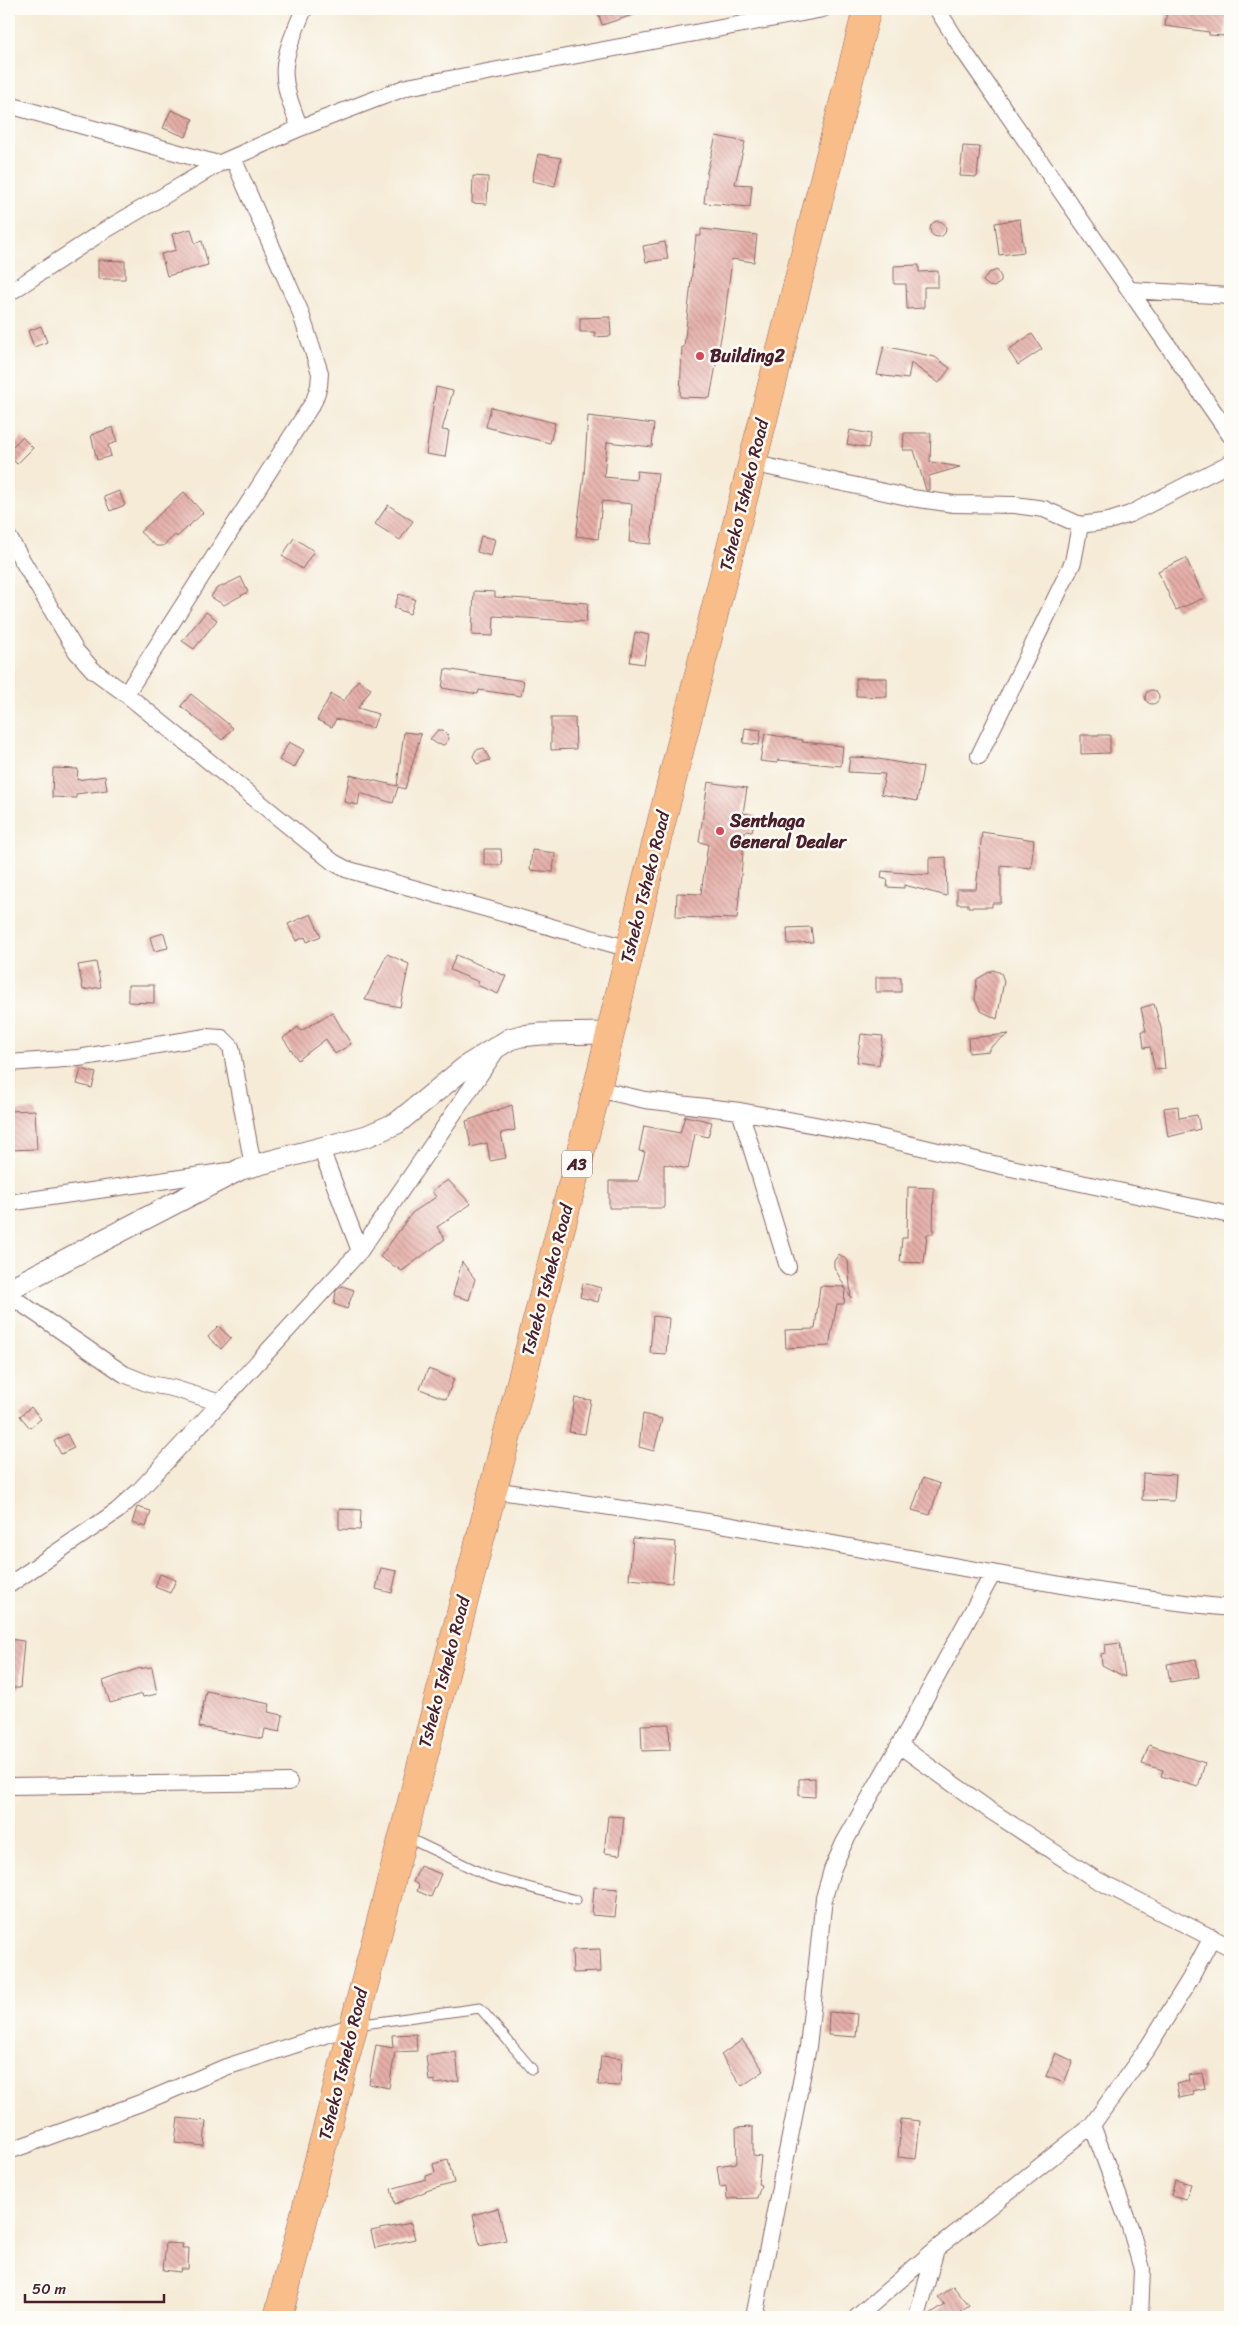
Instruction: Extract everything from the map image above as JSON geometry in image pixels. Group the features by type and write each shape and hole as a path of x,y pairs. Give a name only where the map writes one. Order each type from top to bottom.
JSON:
{"highway":[{"name":"Tsheko Tsheko Road","path":"278,2317 597,1089 751,463 867,9"}],"street":[{"path":"300,128 288,98 283,71 292,38 304,9"},
{"path":"9,293 102,232 226,161 300,128 407,87 823,9"},
{"path":"937,9 1230,435"},
{"path":"9,105 226,161 300,311 317,363 319,386 314,401 126,694"},
{"path":"1130,290 1230,296"},
{"path":"751,463 946,503 1015,505 1044,509 1080,524 1109,522 1130,514 1230,463"},
{"path":"980,756 1073,562 1080,524"},
{"path":"9,538 79,656 93,670 126,694 326,856 346,869 630,949"},
{"path":"9,1203 247,1167 367,1136 397,1123 468,1065 500,1045 521,1036 610,1033"},
{"path":"9,1063 95,1056 206,1037 222,1038 231,1047 247,1167"},
{"path":"9,1585 116,1511 139,1491 221,1403 360,1250 500,1045"},
{"path":"597,1089 646,1100 740,1111 874,1136 1002,1166 1230,1215"},
{"path":"740,1111 788,1267"},
{"path":"321,1149 360,1250"},
{"path":"9,1289 247,1167"},
{"path":"9,1295 124,1374 149,1384 172,1388 221,1403"},
{"path":"492,1490 759,1531 993,1573 1230,1608"},
{"path":"754,2317 808,2047 824,1898 832,1870 844,1843 993,1573"},
{"path":"899,1745 988,1809 1096,1879 1230,1947"},
{"path":"9,1786 289,1782"},
{"path":"857,2317 936,2249 1092,2124 1148,2046 1190,1979 1212,1937"},
{"path":"9,2150 146,2102 226,2067 353,2026"},
{"path":"1092,2124 1130,2227 1142,2269 1140,2317"},
{"path":"916,2317 936,2249"}],"lane":[{"path":"402,1835 490,1877 576,1900"},
{"path":"353,2026 480,2008 532,2069"}],"building":[{"path":"597,9 642,9 642,12 602,25"},
{"path":"1167,9 1228,9 1224,36 1209,35 1209,32 1165,26"},
{"path":"171,110 193,119 186,137 163,128"},
{"path":"716,136 745,142 735,184 752,185 750,207 704,203 707,172"},
{"path":"963,146 980,147 977,177 960,176"},
{"path":"538,154 561,158 555,186 532,181"},
{"path":"473,176 488,177 487,204 472,203"},
{"path":"1020,219 1024,252 999,255 995,223"},
{"path":"938,221 944,223 946,229 944,235 938,237 932,235 930,229 932,223"},
{"path":"191,229 195,243 202,241 208,265 167,276 161,254 176,250 172,234"},
{"path":"701,229 757,235 754,262 732,259 725,315 710,398 680,397 682,347 684,347 696,236 701,236"},
{"path":"665,242 668,259 646,262 643,246"},
{"path":"98,260 125,261 125,279 98,279"},
{"path":"919,265 919,272 938,271 938,287 924,287 924,308 907,309 906,284 894,284 894,266"},
{"path":"997,270 1001,277 1001,282 994,287 989,286 983,281 989,273"},
{"path":"610,317 611,336 595,337 595,332 580,332 580,318"},
{"path":"41,326 47,342 34,347 28,331"},
{"path":"1032,334 1042,349 1018,365 1008,350"},
{"path":"884,346 935,357 950,368 939,383 911,363 908,379 877,375"},
{"path":"436,387 453,391 442,430 449,431 445,457 426,454"},
{"path":"491,407 555,423 550,443 486,427"},
{"path":"588,416 654,424 652,447 607,442 604,477 636,480 637,471 658,473 651,544 629,542 632,504 602,501 598,539 576,536 584,476"},
{"path":"113,427 117,442 108,445 111,456 97,460 91,435"},
{"path":"850,430 871,434 868,448 847,444"},
{"path":"904,433 931,433 930,462 960,467 929,476 929,490 926,490 914,450 903,450"},
{"path":"22,437 33,448 17,464 9,456 9,450"},
{"path":"119,491 125,505 110,511 104,497"},
{"path":"184,492 203,513 177,537 175,535 163,546 156,546 140,532"},
{"path":"388,505 413,521 400,540 375,524"},
{"path":"481,536 495,539 491,556 477,552"},
{"path":"294,538 314,551 302,569 282,556"},
{"path":"1186,558 1204,598 1176,610 1158,571"},
{"path":"241,577 248,592 224,605 211,597 216,589"},
{"path":"474,591 495,592 495,597 588,603 586,622 494,616 493,636 472,635"},
{"path":"399,594 415,599 410,614 394,608"},
{"path":"206,612 217,620 194,649 182,641"},
{"path":"635,632 649,635 644,664 630,662"},
{"path":"445,669 524,681 521,696 479,690 478,694 442,688"},
{"path":"856,678 887,678 887,697 856,696"},
{"path":"358,680 371,689 358,708 378,714 373,728 336,719 332,727 317,720 331,694 344,701"},
{"path":"1149,690 1155,690 1159,697 1155,704 1149,704 1145,700 1145,694"},
{"path":"191,694 233,728 222,740 181,706"},
{"path":"551,718 575,718 576,749 551,750"},
{"path":"745,728 761,730 759,745 743,743"},
{"path":"438,730 443,730 448,735 449,739 444,745 437,744 430,739"},
{"path":"404,732 421,734 405,789 398,787 393,803 360,793 358,805 344,802 350,775 397,786"},
{"path":"765,734 803,740 802,742 843,746 841,766 778,760 777,763 760,761"},
{"path":"1081,735 1110,735 1110,753 1081,754"},
{"path":"289,742 304,750 294,768 279,760"},
{"path":"484,748 490,760 477,764 473,756 476,750"},
{"path":"850,757 873,758 923,767 917,801 881,794 885,774 848,772"},
{"path":"53,768 78,769 77,780 105,776 107,790 76,794 76,798 52,797"},
{"path":"708,782 747,788 743,813 755,815 752,832 745,831 737,919 676,917 677,893 701,894 708,844 699,842"},
{"path":"982,832 1034,840 1031,868 1001,865 1001,903 992,903 992,907 968,907 968,904 957,904 957,889 976,889"},
{"path":"484,849 501,849 502,865 484,865"},
{"path":"532,850 555,853 553,872 530,870"},
{"path":"946,857 947,896 904,885 904,888 887,887 888,880 881,878 882,871 929,875 929,858"},
{"path":"311,914 321,936 307,942 305,937 296,941 288,924"},
{"path":"811,927 813,942 788,944 787,928"},
{"path":"164,933 168,948 154,951 150,937"},
{"path":"387,954 409,964 400,1007 365,1000"},
{"path":"456,955 506,976 498,994 477,985 479,982 450,970"},
{"path":"96,962 101,987 83,990 78,965"},
{"path":"993,970 1001,973 1004,981 997,1019 981,1011 975,1000 977,979"},
{"path":"876,977 901,977 901,992 876,992"},
{"path":"128,985 154,985 154,1003 128,1002"},
{"path":"1154,1004 1161,1028 1165,1069 1155,1070 1150,1047 1144,1048 1142,1031 1146,1031 1141,1008"},
{"path":"332,1012 351,1044 335,1054 326,1039 298,1060 283,1038 298,1027 301,1031"},
{"path":"861,1034 883,1036 879,1065 857,1062"},
{"path":"1009,1034 989,1048 989,1051 969,1053 968,1038"},
{"path":"81,1069 96,1073 92,1088 77,1084"},
{"path":"512,1105 515,1130 501,1133 506,1158 490,1161 487,1143 471,1147 466,1121"},
{"path":"1178,1106 1179,1118 1197,1115 1200,1129 1168,1137 1164,1108"},
{"path":"35,1110 37,1149 9,1150 9,1111"},
{"path":"685,1116 712,1122 708,1137 695,1134 688,1169 664,1164 664,1208 609,1208 609,1181 638,1181 645,1152 639,1151 644,1126 680,1133"},
{"path":"448,1180 471,1204 437,1227 445,1239 402,1271 380,1257 412,1213 436,1197 432,1191"},
{"path":"908,1187 934,1188 933,1234 927,1234 924,1263 900,1262 902,1238 907,1238"},
{"path":"839,1254 848,1261 851,1298 834,1267 834,1261"},
{"path":"462,1262 475,1279 469,1300 453,1295"},
{"path":"583,1283 601,1288 598,1302 580,1297"},
{"path":"342,1286 354,1290 347,1309 334,1304 336,1291"},
{"path":"820,1286 845,1287 844,1304 837,1304 829,1346 786,1348 785,1330 815,1329"},
{"path":"653,1316 669,1318 666,1354 650,1353"},
{"path":"218,1326 231,1338 221,1349 208,1337"},
{"path":"428,1369 454,1379 446,1399 420,1389"},
{"path":"575,1398 591,1400 585,1434 569,1432"},
{"path":"31,1407 41,1419 30,1428 20,1416"},
{"path":"643,1414 662,1419 654,1451 639,1447"},
{"path":"67,1434 74,1448 61,1454 54,1441"},
{"path":"1143,1473 1176,1475 1174,1501 1142,1500"},
{"path":"923,1478 940,1484 930,1515 912,1510"},
{"path":"137,1507 151,1511 146,1527 132,1523"},
{"path":"339,1509 361,1510 360,1530 339,1529"},
{"path":"633,1538 676,1542 672,1583 629,1579"},
{"path":"381,1568 397,1571 392,1593 376,1589"},
{"path":"160,1574 176,1580 170,1593 155,1587"},
{"path":"9,1639 24,1641 20,1688 9,1688"},
{"path":"1120,1643 1125,1677 1102,1665 1101,1654 1106,1653 1105,1645"},
{"path":"1196,1659 1199,1677 1170,1682 1167,1664"},
{"path":"152,1667 157,1694 143,1697 142,1694 110,1703 103,1681 137,1669"},
{"path":"206,1691 270,1704 268,1712 283,1715 280,1732 265,1729 263,1739 199,1727"},
{"path":"669,1724 670,1750 642,1751 641,1725"},
{"path":"1149,1745 1205,1763 1198,1787 1161,1776 1163,1770 1142,1764"},
{"path":"815,1778 815,1797 799,1796 799,1779"},
{"path":"608,1816 624,1817 620,1855 604,1853"},
{"path":"420,1866 441,1874 431,1897 417,1891 419,1885 413,1882"},
{"path":"594,1887 618,1889 615,1917 592,1915"},
{"path":"600,1949 601,1972 573,1973 572,1950"},
{"path":"829,2012 858,2014 856,2037 828,2035"},
{"path":"416,2034 417,2051 395,2052 389,2088 369,2084 376,2045 393,2048 392,2035"},
{"path":"742,2040 764,2071 742,2086 721,2055"},
{"path":"456,2052 459,2081 435,2084 435,2080 429,2081 426,2056"},
{"path":"1056,2053 1073,2061 1064,2083 1046,2076"},
{"path":"601,2056 622,2058 620,2086 598,2085"},
{"path":"1202,2073 1205,2088 1193,2091 1194,2095 1179,2098 1176,2084 1189,2081 1188,2075"},
{"path":"178,2118 206,2121 204,2146 175,2143"},
{"path":"901,2119 920,2121 916,2159 898,2157"},
{"path":"753,2127 753,2156 761,2157 758,2184 761,2185 757,2198 727,2199 726,2186 720,2187 717,2166 737,2163 736,2128"},
{"path":"448,2160 454,2183 429,2190 395,2204 391,2189 426,2179 426,2176 435,2173 433,2164"},
{"path":"1175,2180 1191,2184 1186,2199 1171,2195"},
{"path":"498,2208 506,2240 480,2246 473,2215"},
{"path":"411,2223 415,2239 375,2248 371,2231"},
{"path":"166,2243 183,2244 182,2248 189,2248 188,2269 181,2269 180,2272 163,2270"},
{"path":"953,2286 969,2306 953,2317 927,2317 945,2305 938,2297"}],"place":[{"name":"Building2","path":"700,356"},
{"name":"Senthaga General Dealer","path":"720,831"}]}
